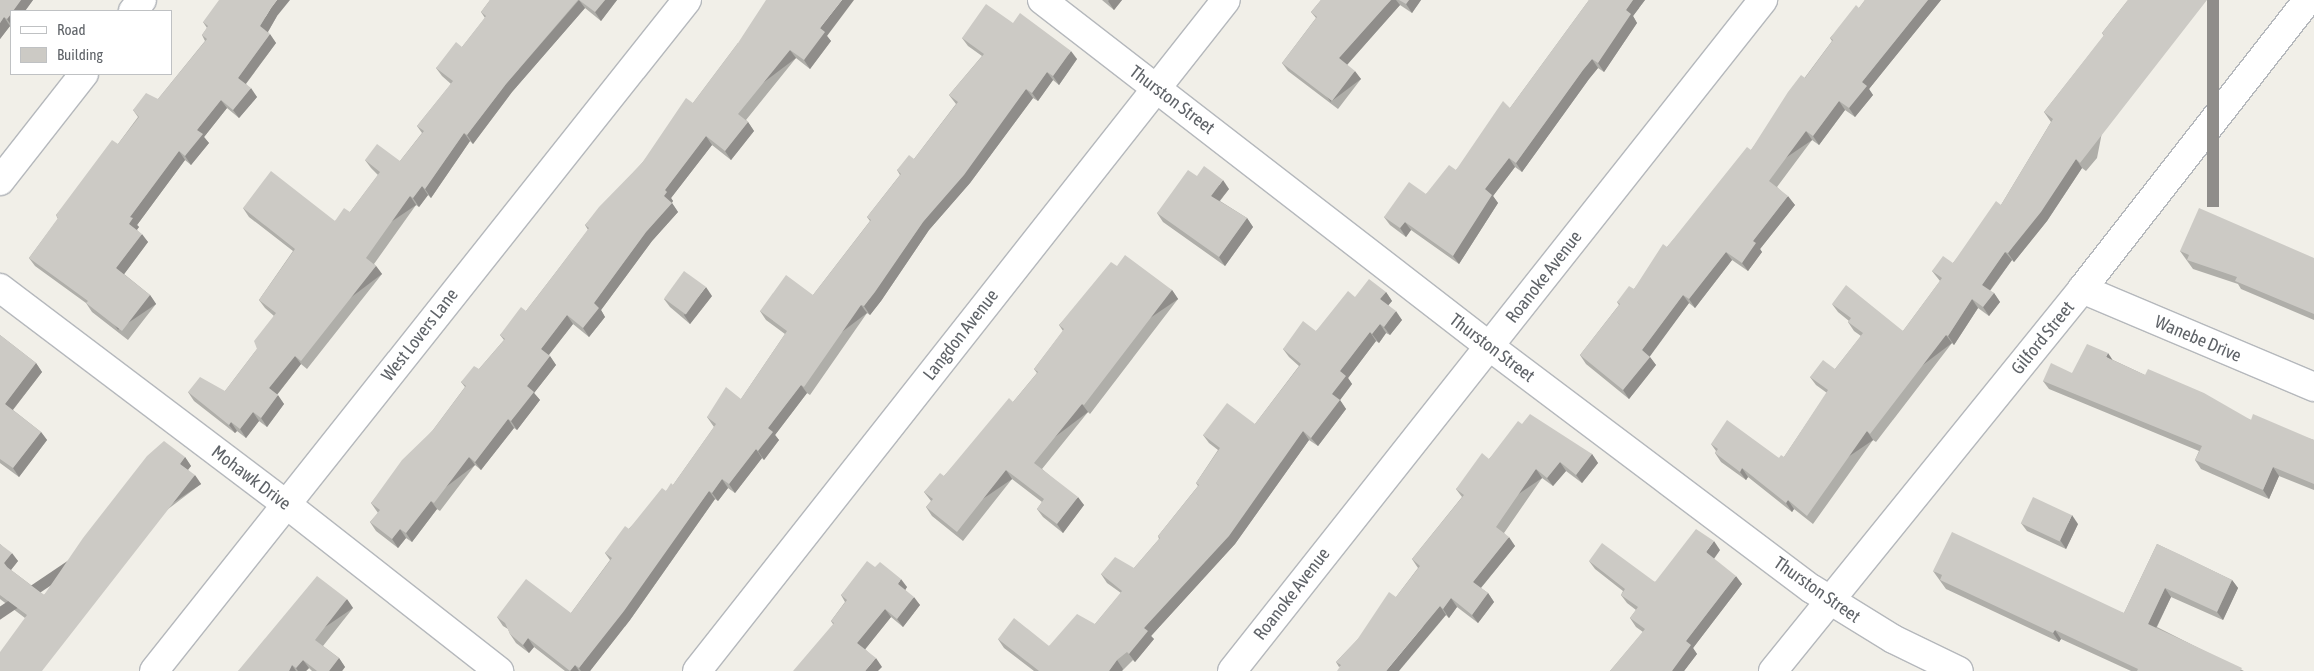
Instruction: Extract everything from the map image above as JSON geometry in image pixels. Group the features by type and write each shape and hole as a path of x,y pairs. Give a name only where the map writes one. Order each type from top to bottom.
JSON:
{"street":[{"path":"134,10 142,0"},
{"name":"West Lovers Lane","path":"154,671 687,0"},
{"name":"Thurston Street","path":"1042,0 1489,346 1829,600 1893,639 1959,671"},
{"name":"Langdon Avenue","path":"696,671 1226,0"},
{"name":"Roanoke Avenue","path":"1232,671 1763,0"},
{"name":"Gilford Street","path":"1773,671 2082,289 2308,0"},
{"path":"0,180 83,75"},
{"name":"Mohawk Drive","path":"0,288 286,504 500,671"},
{"name":"Wanebe Drive","path":"2082,289 2314,387"}],"building":[{"path":"0,0 21,0 14,10 10,10 10,15 7,19 4,17 0,23"},
{"path":"219,0 277,0 260,26 270,34 238,78 251,88 233,110 221,100 197,130 203,134 185,156 179,151 130,217 133,218 129,224 142,234 116,268 150,295 122,331 86,303 88,301 29,258 58,218 56,215 112,140 118,144 139,117 133,110 146,93 158,99 207,39 202,35 208,26 203,22"},
{"path":"490,0 578,0 506,84 467,135 464,133 425,189 422,186 413,198 410,196 366,258 376,266 301,361 295,356 269,388 278,395 261,418 253,412 240,429 231,422 229,425 188,392 200,377 225,391 257,349 254,341 276,313 259,300 295,249 243,208 271,171 335,221 344,208 350,212 380,172 365,160 377,144 400,161 424,131 417,126 453,81 436,68 456,42 462,47 486,16 481,12"},
{"path":"579,0 605,0 595,12"},
{"path":"766,0 842,0 820,28 825,32 804,60 790,50 738,114 748,122 725,151 706,136 665,190 667,192 664,196 672,203 646,232 594,303 599,308 583,328 567,315 541,349 550,356 527,386 534,392 511,421 508,419 475,462 469,457 434,503 431,501 406,533 400,529 392,539 370,522 380,510 371,503 402,460 433,430 466,386 461,382 474,366 479,369 505,339 500,335 521,307 526,311 589,228 585,225 599,207 642,163 686,98 693,103 738,43"},
{"path":"1321,0 1391,0 1339,58 1355,71 1332,101 1282,63 1317,17 1311,12"},
{"path":"1399,0 1409,0 1406,4"},
{"path":"1589,0 1633,0 1626,10 1631,14 1598,63 1592,59 1516,163 1509,158 1485,189 1492,195 1453,256 1405,222 1400,228 1384,217 1409,182 1426,194 1449,165 1456,170 1503,101 1510,108"},
{"path":"1865,0 1928,0 1862,82 1867,86 1849,108 1839,101 1813,136 1806,131 1769,181 1788,196 1753,241 1756,243 1742,263 1726,252 1689,299 1683,295 1642,350 1650,357 1623,390 1580,355 1620,304 1617,302 1629,286 1634,289 1663,244 1667,247 1747,147 1751,150 1788,92 1801,75 1805,78 1833,40 1830,38 1856,5 1859,8"},
{"path":"2128,0 2207,0 2080,163 2076,159 2041,212 2008,253 2005,252 1982,285 1994,293 1983,307 1972,299 1948,336 1946,335 1870,434 1867,431 1807,516 1788,500 1786,503 1742,468 1740,472 1715,453 1718,449 1711,444 1727,420 1779,458 1781,455 1784,457 1828,390 1810,377 1823,360 1835,369 1863,333 1848,322 1851,318 1832,304 1846,285 1903,331 1942,278 1932,271 1943,256 1953,263 1996,201 2001,205 2053,119 2044,112 2104,35 2102,33"},
{"path":"986,4 1013,23 1020,13 1071,51 1053,76 1047,72 1032,93 1026,89 964,175 923,222 875,292 864,306 861,305 804,387 801,385 768,428 773,432 758,451 756,449 729,484 722,479 712,493 709,491 624,611 579,668 575,665 570,671 528,638 523,645 510,634 505,623 497,617 526,579 571,613 612,558 605,553 625,526 629,529 662,488 666,491 671,483 673,485 716,424 707,417 726,387 741,399 787,331 760,311 786,275 813,295 871,220 867,217 901,174 897,170 909,155 914,159 958,102 949,95 984,54 962,38"},
{"path":"1204,166 1223,180 1211,196 1247,218 1219,257 1157,213 1188,170 1197,176"},
{"path":"2199,208 2314,258 2314,314 2235,281 2237,277 2187,260 2189,255 2180,251"},
{"path":"1125,255 1172,290 1084,405 1082,404 1034,463 1078,497 1057,524 1037,509 1044,499 1006,470 957,532 926,507 933,499 924,492 940,473 944,476 1009,398 1013,402 1038,372 1034,369 1064,329 1059,325 1111,262 1117,266"},
{"path":"684,271 706,287 686,314 664,299"},
{"path":"1369,279 1386,292 1380,299 1396,311 1384,327 1380,324 1372,334 1370,332 1340,371 1346,376 1332,394 1340,400 1311,438 1303,431 1229,536 1144,628 1148,631 1129,654 1127,652 1117,660 1109,671 1039,671 998,639 1014,618 1049,646 1077,614 1095,624 1122,591 1101,574 1115,557 1134,568 1160,538 1158,536 1199,485 1196,483 1220,448 1203,435 1227,403 1255,424 1301,364 1283,349 1303,321 1316,331 1348,291 1355,297"},
{"path":"0,335 36,363 5,404 41,432 13,468 0,459"},
{"path":"2087,344 2108,353 2106,357 2145,375 2148,369 2204,393 2251,420 2253,414 2314,440 2314,484 2273,467 2263,490 2195,460 2202,446 2043,381 2051,363 2072,373"},
{"path":"1530,414 1592,454 1576,475 1560,462 1547,478 1536,469 1496,527 1509,537 1473,582 1488,593 1472,615 1451,598 1443,609 1440,606 1386,671 1337,671 1341,665 1336,662 1357,640 1389,592 1396,597 1420,566 1412,559 1464,495 1456,489 1482,453 1489,459 1518,421 1522,424"},
{"path":"164,441 185,457 180,464 195,475 42,671 0,671 0,652 27,615 0,595 0,544 12,553 4,563 7,567 44,595 83,538 147,456"},
{"path":"2033,497 2072,515 2060,541 2021,523"},
{"path":"1696,529 1714,541 1706,552 1736,576 1686,641 1691,645 1672,671 1610,671 1645,629 1630,618 1638,607 1621,595 1625,589 1589,561 1602,543 1655,582"},
{"path":"1952,532 2124,613 2157,544 2181,555 2232,580 2217,612 2165,588 2148,624 2242,668 2240,671 2137,671 2138,669 2055,630 2053,633 1940,580 1942,575 1933,571"},
{"path":"867,561 875,567 880,562 901,579 898,584 914,597 897,619 885,609 857,643 876,658 865,671 793,671 834,623 831,621 847,600 841,595"},
{"path":"317,576 347,599 315,640 339,658 329,671 317,671 303,660 296,668 292,665 289,671 238,671"}]}
